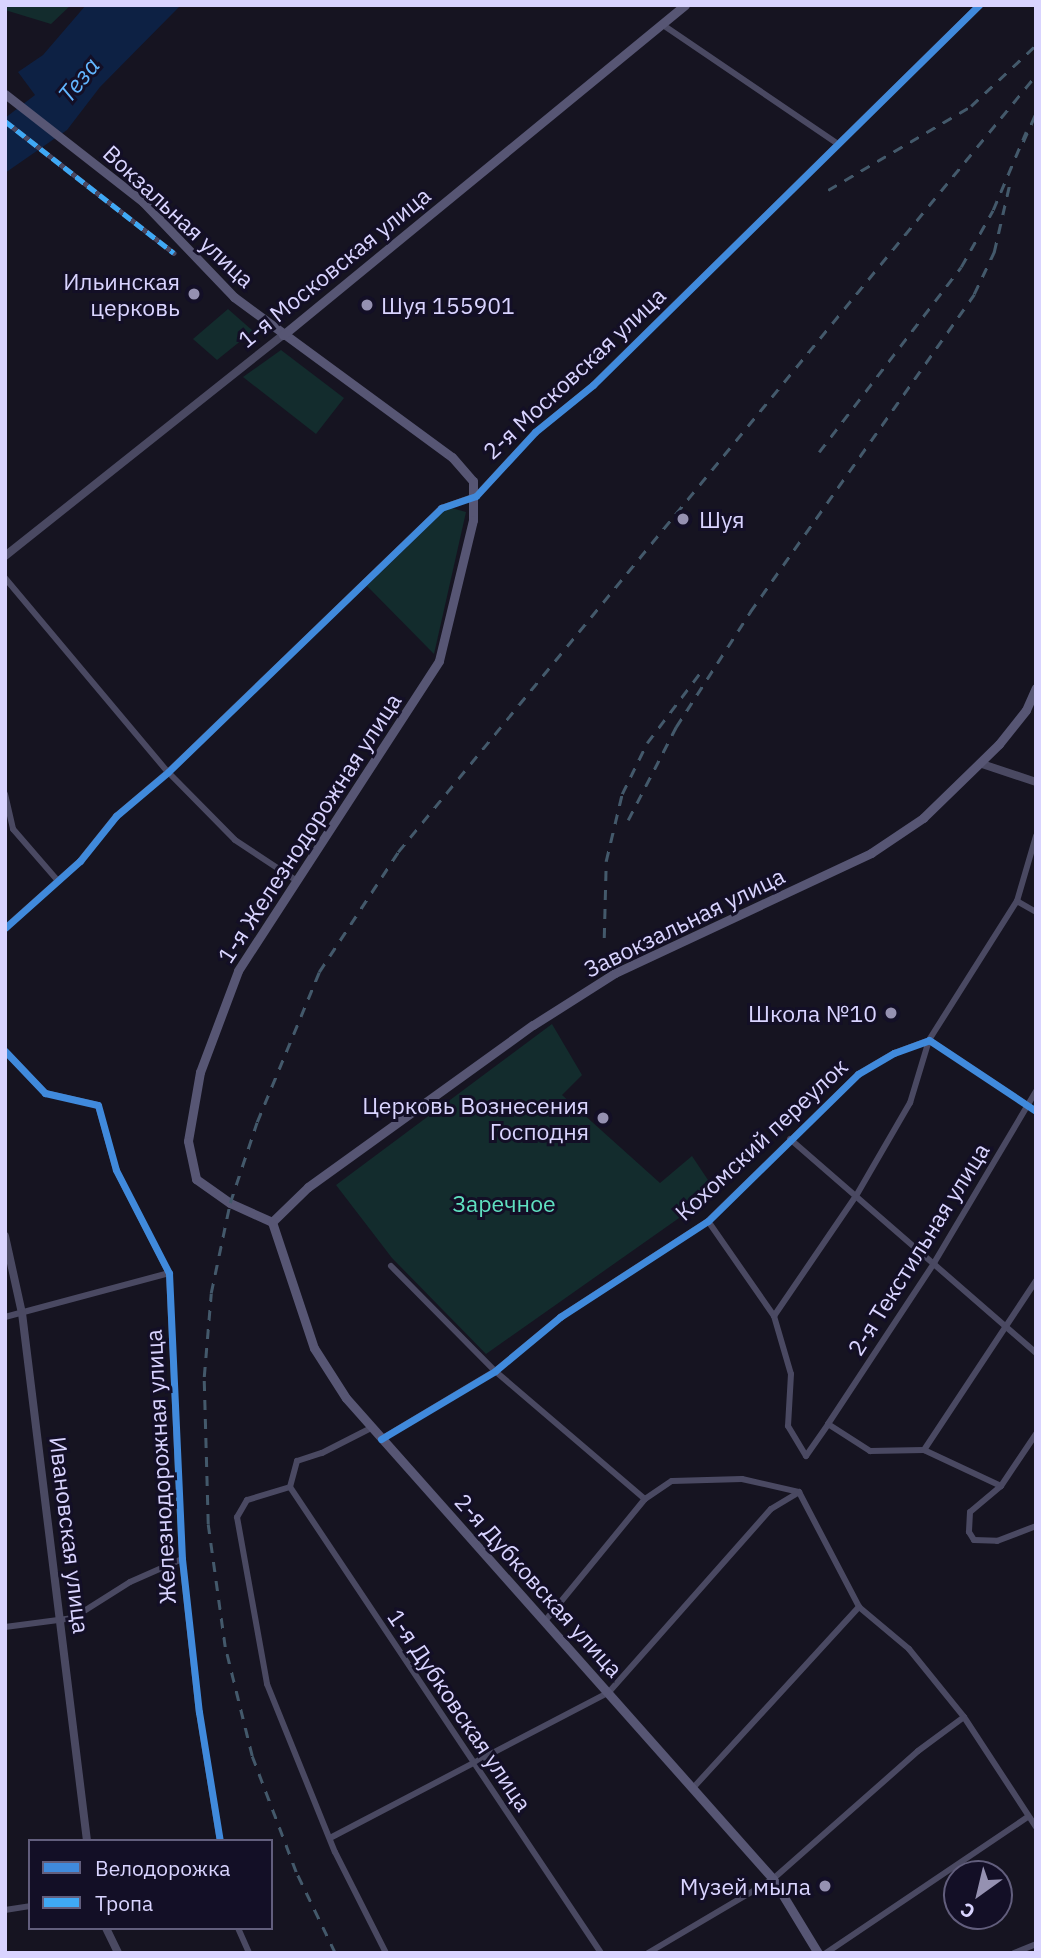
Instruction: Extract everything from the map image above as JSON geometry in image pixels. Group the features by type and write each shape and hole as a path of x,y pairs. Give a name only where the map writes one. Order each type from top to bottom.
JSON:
{"main road":[{"name":"1-я Московская улица","path":"282,335 685,5"},
{"name":"Вокзальная улица","path":"5,94 79,149 143,202 234,297 282,335 452,457 473,481 476,496"},
{"name":"1-я Железнодорожная улица","path":"272,1222 230,1203 196,1179 188,1141 215,1025 238,971 439,661 459,588 476,496"},
{"name":"Завокзальная улица","path":"272,1222 308,1187 533,1025 615,973 871,853 923,818 982,764 1026,710 1036,688"},
{"name":"2-я Дубковская улица","path":"272,1222 314,1348 371,1428 773,1879 818,1953"}],"street":[{"name":"2-я Московская улица","path":"5,928 58,881 116,816 168,772 441,508 476,496 535,432 593,385 979,5"},
{"path":"663,25 838,144"},
{"path":"5,121 174,253"},
{"name":"1-я Московская улица","path":"5,556 282,335"},
{"path":"5,578 168,772 235,840 296,881"},
{"path":"982,764 1036,782"},
{"path":"5,794 13,829 58,881"},
{"path":"708,1222 774,1316 856,1196 910,1103 929,1040 1017,901 1036,836"},
{"path":"1017,901 1036,912"},
{"path":"929,1040 1036,1111"},
{"name":"Кохомский переулок","path":"381,1439 495,1371 560,1317 708,1222 858,1074 929,1040"},
{"name":"Железнодорожная улица","path":"5,1051 46,1093 98,1105 117,1170 169,1273 182,1559 199,1712 220,1839"},
{"name":"2-я Текстильная улица","path":"774,1316 791,1374 788,1426 806,1457 934,1263 1036,1091"},
{"path":"790,1139 1036,1353"},
{"name":"Ивановская улица","path":"5,1236 22,1313 87,1839"},
{"path":"391,1266 495,1371 645,1499"},
{"path":"5,1317 169,1273"},
{"path":"924,1450 1008,1328 1036,1281"},
{"path":"828,1424 870,1451 924,1450 1001,1486"},
{"path":"371,1428 322,1453 297,1461 290,1487 247,1500 237,1517 267,1684 330,1838 386,1953"},
{"path":"1036,1434 1001,1486 970,1512 970,1536 990,1542 1036,1526"},
{"path":"545,1621 645,1499 672,1481 742,1479 799,1492 859,1607 909,1649 964,1717 1036,1827"},
{"name":"1-я Дубковская улица","path":"290,1487 601,1953"},
{"path":"330,1838 609,1692 771,1509 799,1492"},
{"path":"5,1627 61,1620 182,1559"},
{"path":"693,1788 859,1607"},
{"path":"648,1953 773,1879 918,1751 964,1717"},
{"path":"826,1953 1028,1817"},
{"path":"5,1910 28,1906"},
{"path":"107,1930 118,1953"},
{"path":"240,1930 249,1953"},
{"path":"1014,1953 1036,1944"}],"green space":[{"path":"5,5 71,5 51,24 5,10"},
{"path":"228,309 253,331 217,360 193,339"},
{"path":"281,350 344,398 316,434 243,377"},
{"path":"448,507 466,512 434,654 367,586"},
{"name":"Заречное","path":"552,1024 582,1075 562,1095 660,1183 692,1156 716,1192 486,1354 392,1258 336,1185"}],"water":[{"name":"Теза","path":"86,5 181,5 100,87 67,130 5,173 5,118 35,95 18,72 43,55"}],"railway":[{"path":"828,190 971,106 1036,45"},
{"path":"335,1953 296,1872 252,1756 225,1647 208,1524 204,1377 211,1293 230,1203 257,1122 319,972 398,852 1036,75"},
{"path":"1023,142 1036,113"},
{"path":"819,452 961,267 993,210 1026,132"},
{"path":"628,820 676,727 750,612 974,294 994,252 1010,182"},
{"path":"604,938 606,861 622,794 647,743 700,673"}],"marked path":[{"path":"5,121 174,253"}],"cycle path":[{"path":"5,928 80,861 116,816 168,772 441,508 476,496 535,432 593,385 979,5"},
{"path":"381,1439 495,1371 560,1317 708,1221 858,1074 894,1053 929,1040 1036,1111"},
{"path":"5,1051 45,1093 98,1105 116,1170 169,1273 182,1559 199,1712 220,1839"}],"place":[{"name":"Ильинская церковь","path":"194,294"},
{"name":"Шуя 155901","path":"367,305"},
{"name":"Шуя","path":"683,519"},
{"name":"Школа №10","path":"891,1013"},
{"name":"Церковь Вознесения Господня","path":"603,1118"},
{"name":"Музей мыла","path":"825,1886"}]}
